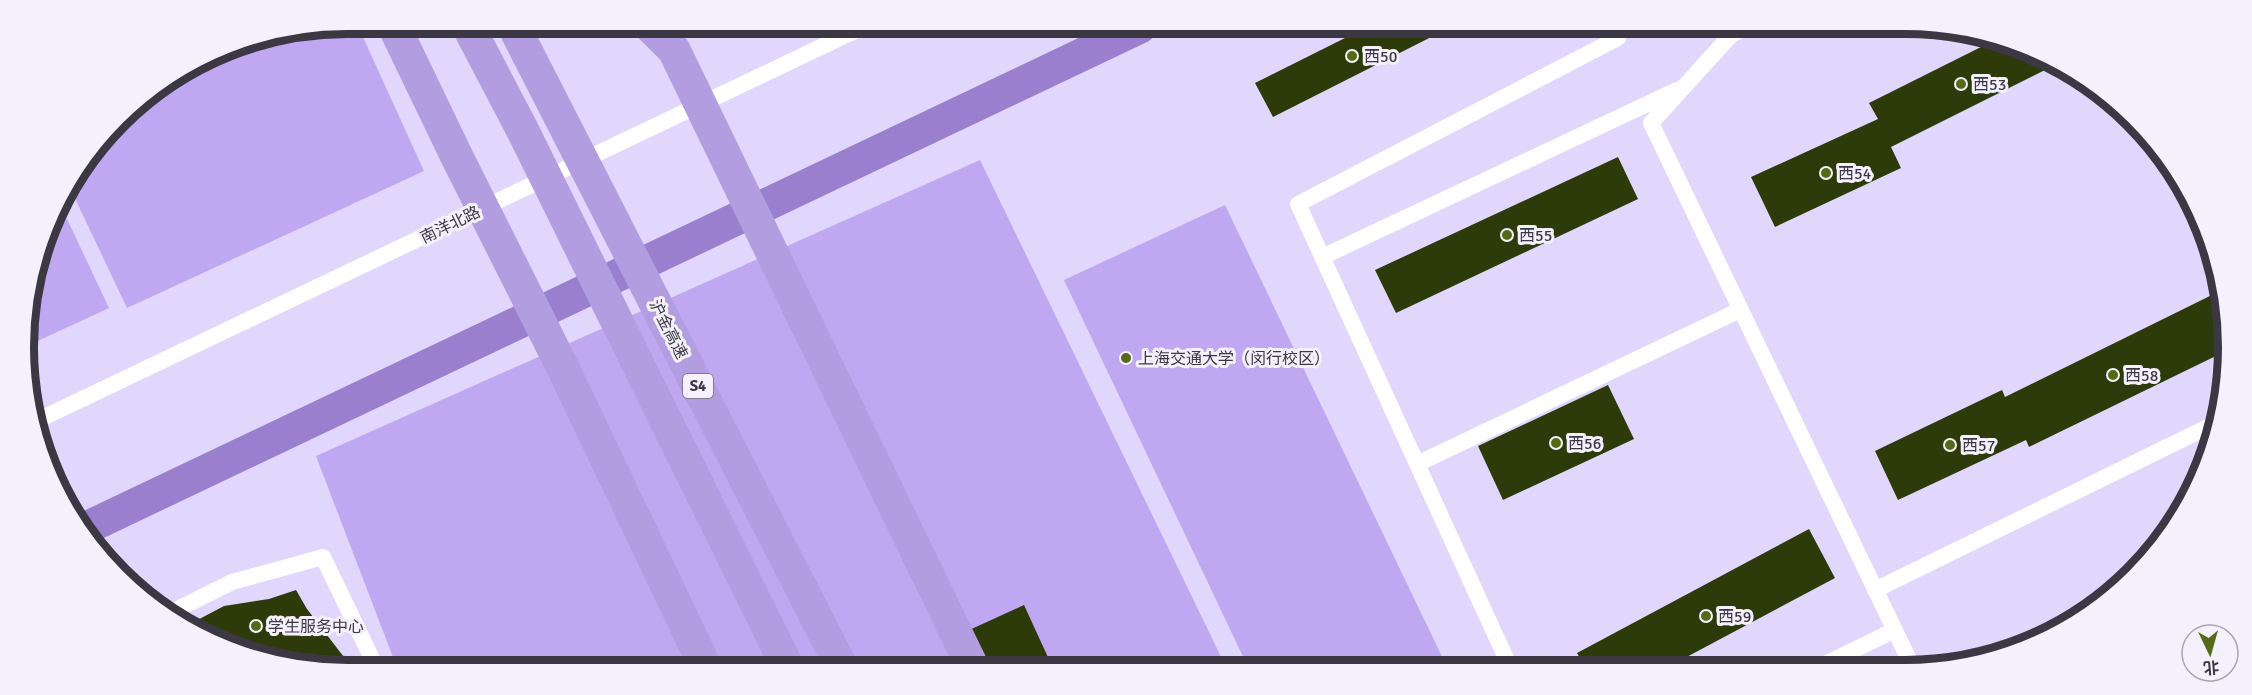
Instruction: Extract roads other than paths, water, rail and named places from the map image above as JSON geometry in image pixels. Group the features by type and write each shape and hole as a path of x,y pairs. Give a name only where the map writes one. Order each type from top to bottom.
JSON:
{"highway":[{"path":"398,34 456,157 562,366 702,660"},
{"path":"472,34 523,131 784,660"},
{"name":"沪金高速","path":"518,34 838,660"},
{"path":"658,34 674,50 969,660"}],"lane":[{"name":"南洋北路","path":"43,419 848,34"},
{"path":"1733,34 1651,123 1909,660"},
{"path":"1507,660 1298,204 1618,38"},
{"path":"1322,257 1683,87"},
{"path":"1417,464 1740,310"},
{"path":"1875,590 2207,427"},
{"path":"177,610 232,582 323,556 373,660"},
{"path":"1833,660 1895,630"}],"waterway":[{"path":"91,526 1125,34"}],"place":[{"name":"西50","path":"1352,56"},
{"name":"西53","path":"1961,84"},
{"name":"西54","path":"1826,173"},
{"name":"西55","path":"1507,235"},
{"name":"上海交通大学（闵行校区）","path":"1126,358"},
{"name":"西58","path":"2113,375"},
{"name":"西56","path":"1556,443"},
{"name":"西57","path":"1950,445"},
{"name":"西59","path":"1706,616"},
{"name":"学生服务中心","path":"256,626"}]}
